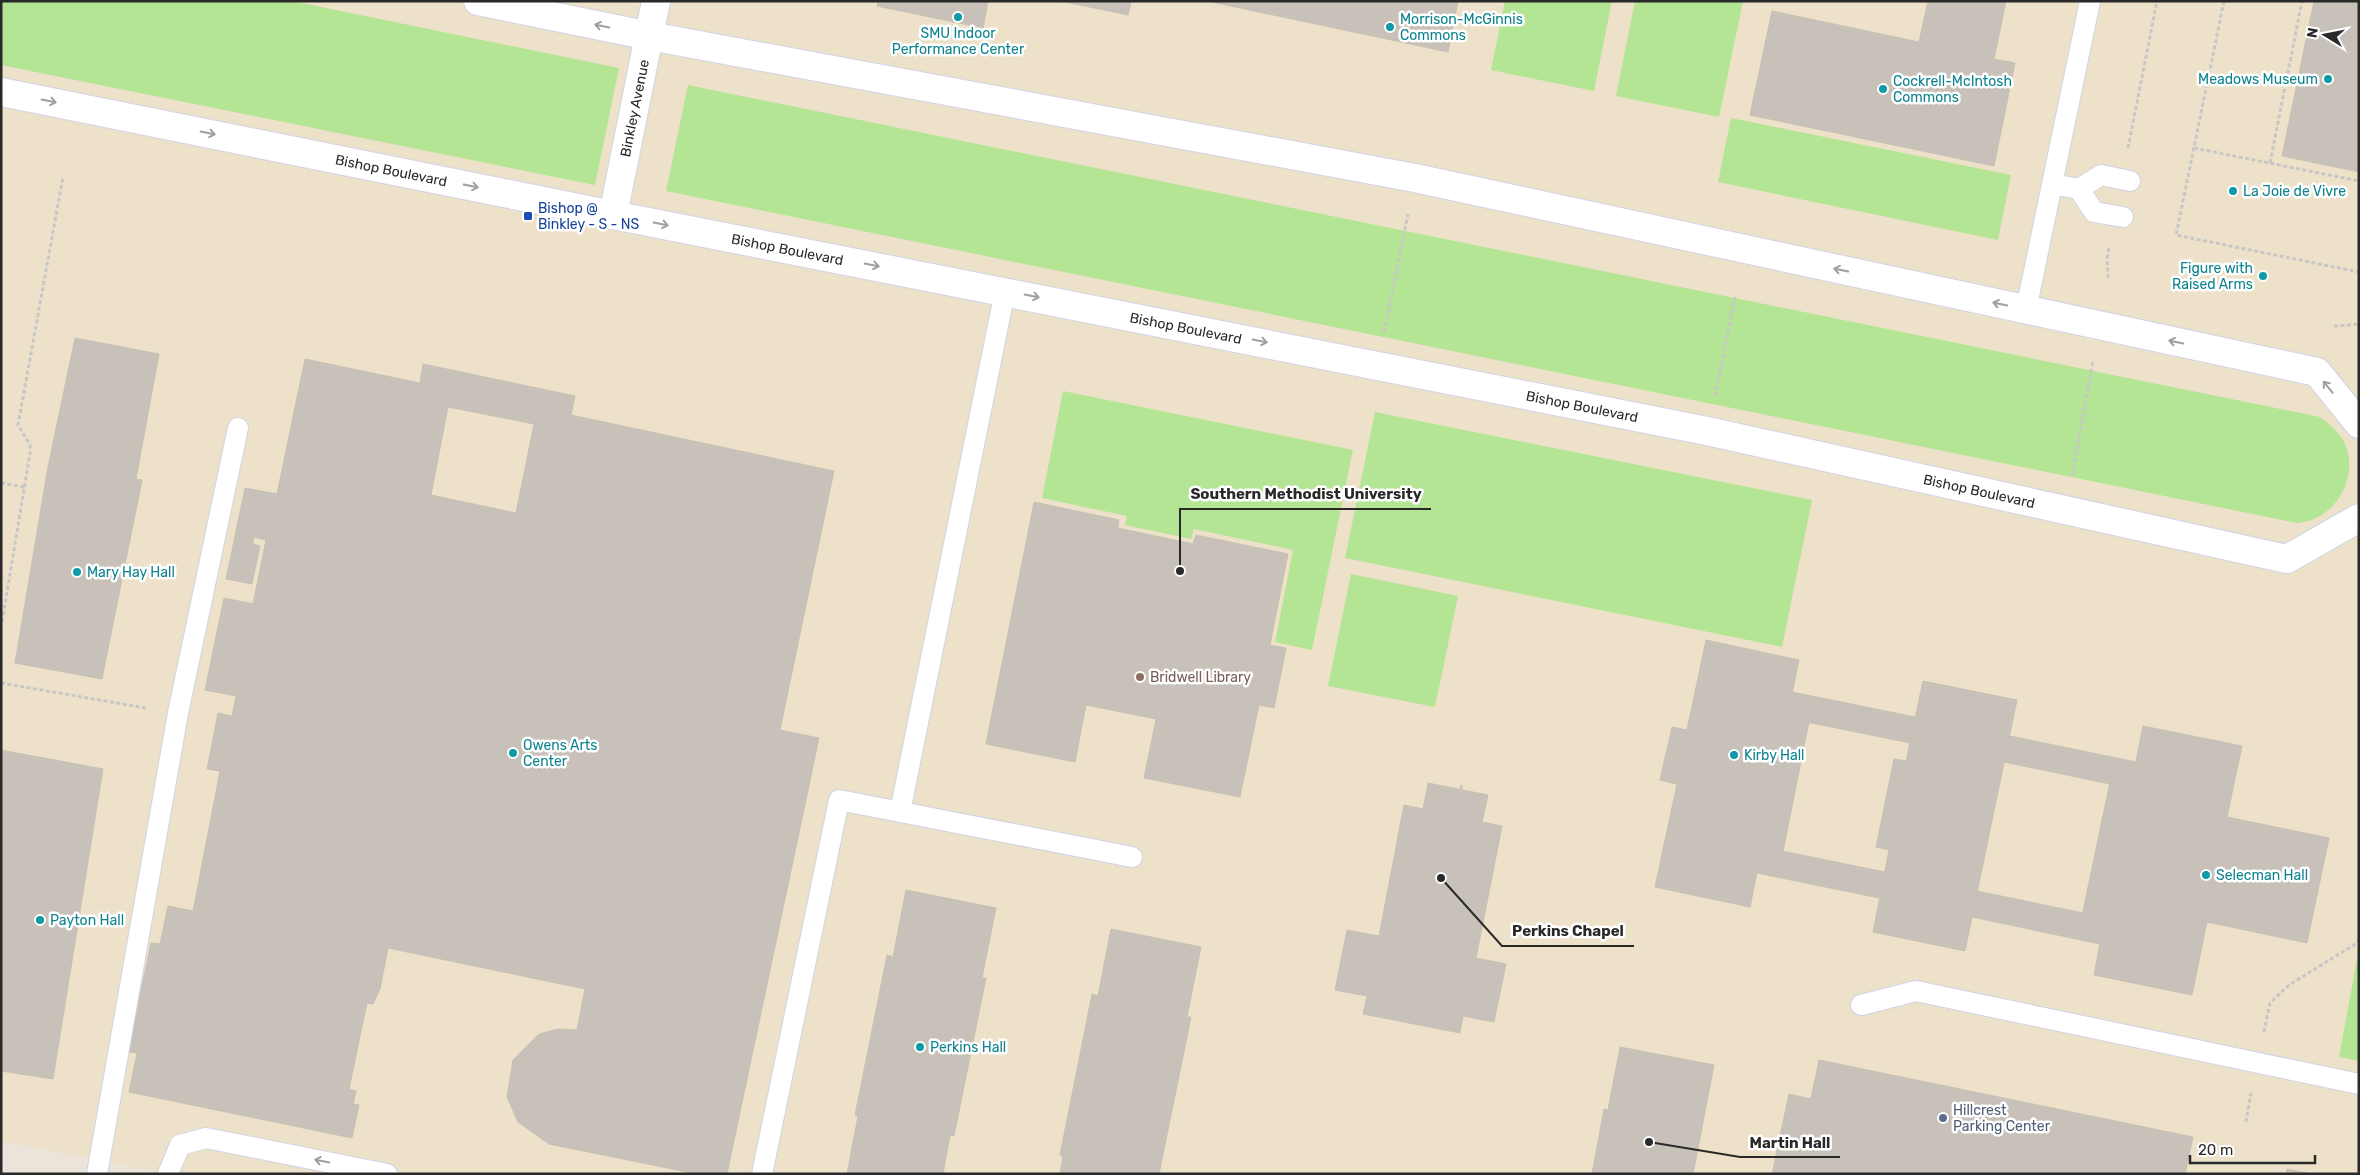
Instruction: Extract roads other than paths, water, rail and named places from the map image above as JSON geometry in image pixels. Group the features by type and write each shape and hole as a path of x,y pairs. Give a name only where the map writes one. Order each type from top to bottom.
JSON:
{"street":[{"path":"478,1 650,36 1415,178 2317,372 2359,424"},
{"name":"Binkley Avenue","path":"613,215 656,1"},
{"name":"Bishop Boulevard","path":"1,92 613,215 1707,430 2287,559 2359,518"}],"lane":[{"path":"2026,310 2090,1"},
{"path":"2052,184 2079,189 2101,175 2126,180"},
{"path":"2079,189 2094,212 2119,216"},
{"path":"900,812 1005,291"},
{"path":"97,1174 178,713 238,428"},
{"path":"762,1174 839,800 1132,857"},
{"path":"1860,1005 1916,991 2359,1084"},
{"path":"168,1174 180,1146 206,1138 387,1174"}],"place":[{"name":"SMU Indoor Performance Center","path":"958,17"},
{"name":"Morrison-McGinnis Commons","path":"1390,27"},
{"name":"Meadows Museum","path":"2328,79"},
{"name":"Cockrell-McIntosh Commons","path":"1883,89"},
{"name":"La Joie de Vivre","path":"2233,191"},
{"name":"Bishop @ Binkley - S - NS","path":"528,216"},
{"name":"Figure with Raised Arms","path":"2263,276"},
{"name":"Southern Methodist University","path":"1180,571"},
{"name":"Mary Hay Hall","path":"77,572"},
{"name":"Bridwell Library","path":"1140,677"},
{"name":"Owens Arts Center","path":"513,753"},
{"name":"Kirby Hall","path":"1734,755"},
{"name":"Selecman Hall","path":"2206,875"},
{"name":"Perkins Chapel","path":"1441,878"},
{"name":"Payton Hall","path":"40,920"},
{"name":"Perkins Hall","path":"920,1047"},
{"name":"Hillcrest Parking Center","path":"1943,1118"},
{"name":"Martin Hall","path":"1649,1142"}]}
